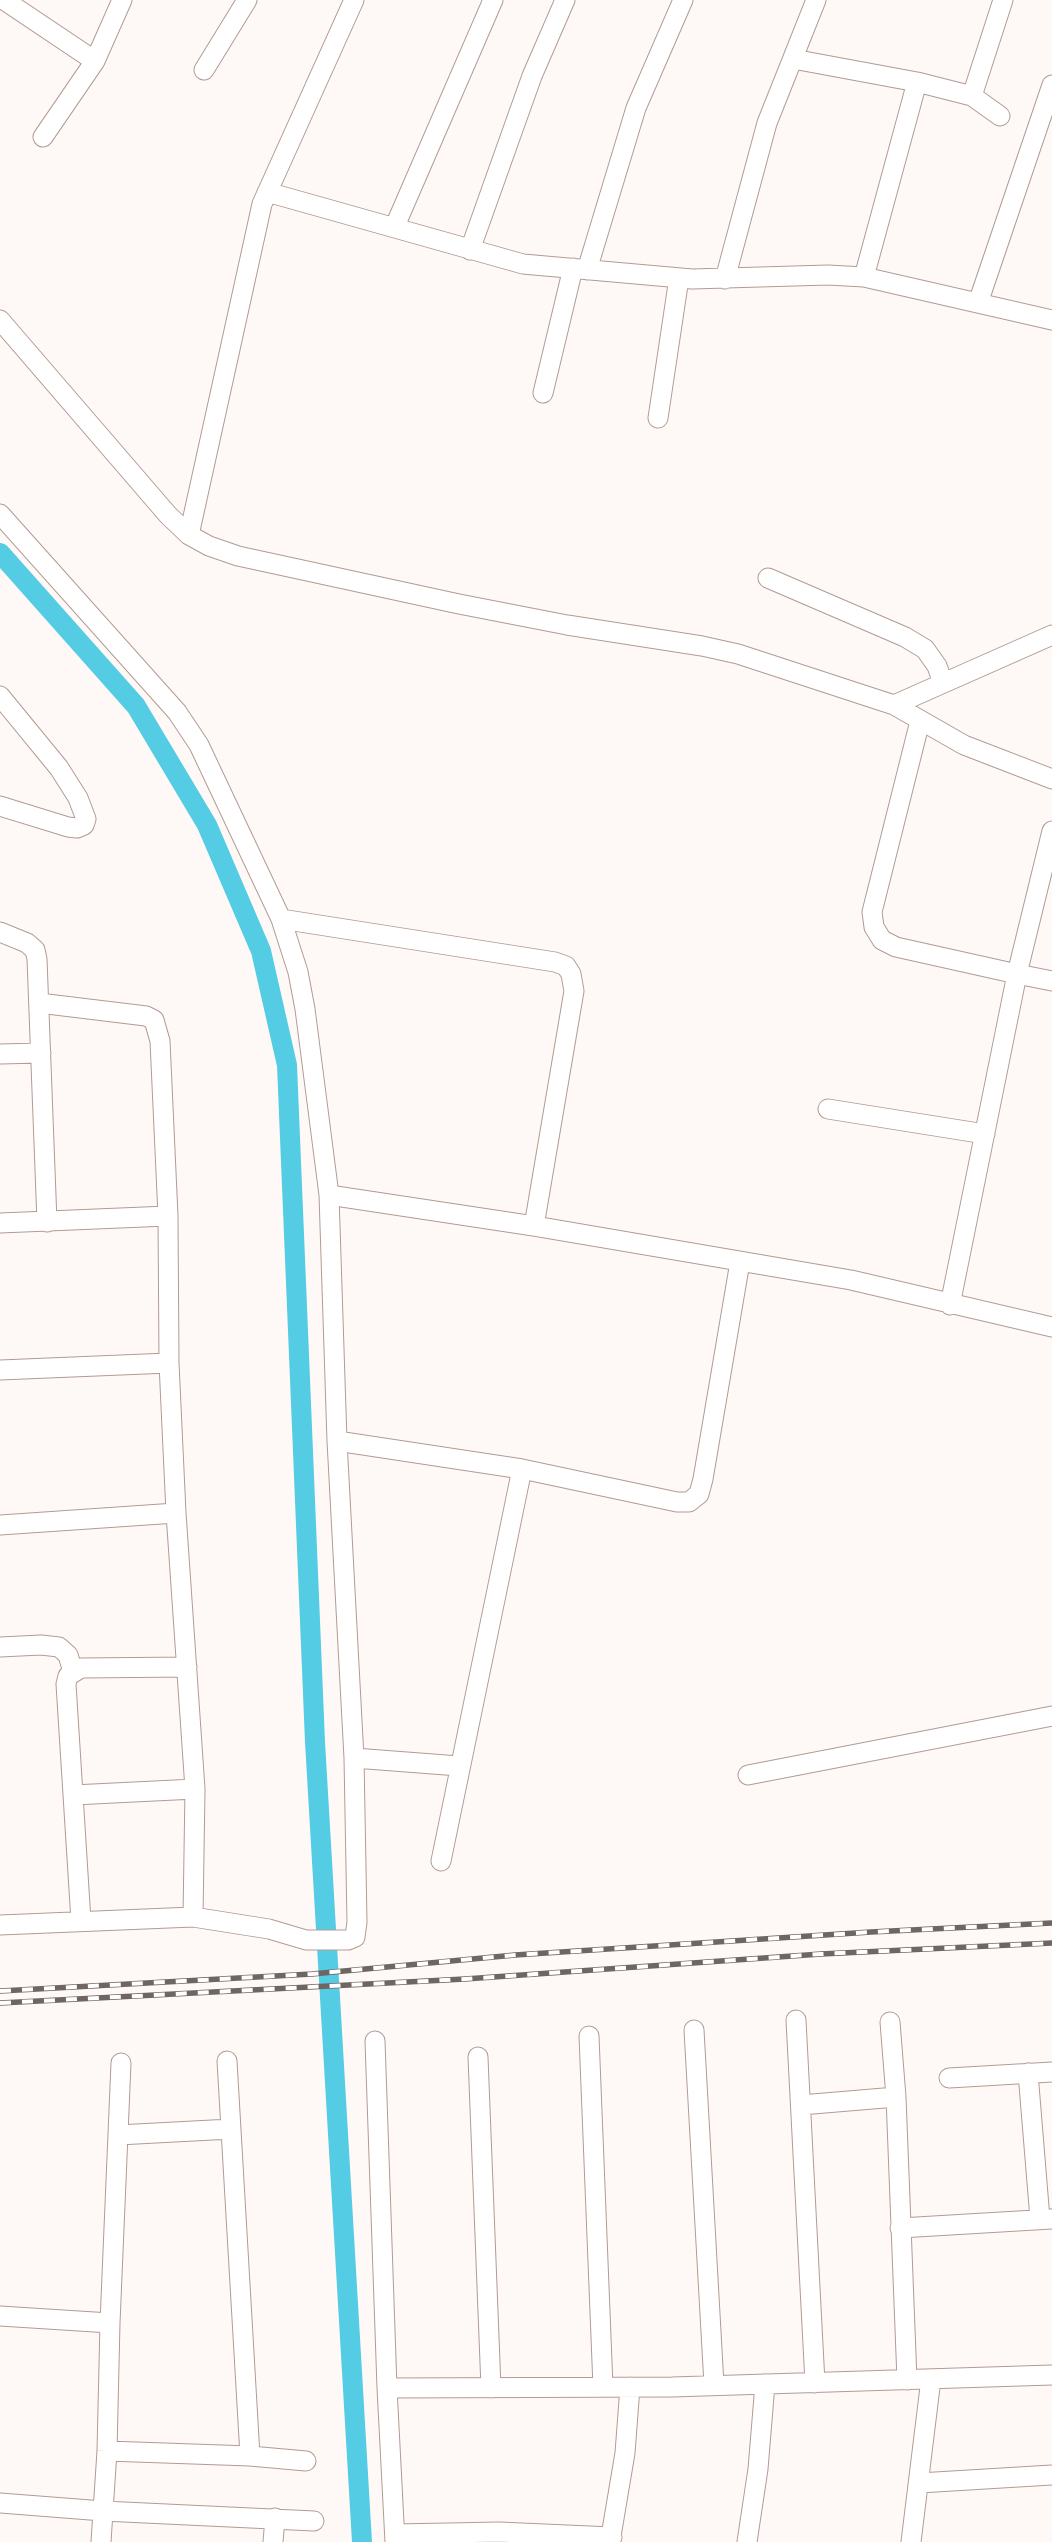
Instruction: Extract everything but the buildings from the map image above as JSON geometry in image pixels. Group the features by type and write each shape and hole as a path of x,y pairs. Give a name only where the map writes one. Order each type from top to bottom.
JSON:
{"street":[{"path":"4,0 94,61"},
{"path":"43,137 94,61 122,0"},
{"path":"204,70 248,0"},
{"path":"189,535 256,233 267,192 354,0"},
{"path":"395,226 493,0"},
{"path":"470,250 532,76 564,0"},
{"path":"543,393 580,269 636,108 683,0"},
{"path":"725,279 767,123 816,0"},
{"path":"972,96 1003,0"},
{"path":"793,59 917,82 972,96 1000,116"},
{"path":"864,277 917,82"},
{"path":"978,303 1052,85"},
{"path":"267,192 395,226 522,264 679,278 725,279 828,274 864,277 1052,320"},
{"path":"658,418 679,278"},
{"path":"0,320 168,515 189,535 209,546 238,556 459,604 729,652 894,705 964,745 1052,779"},
{"path":"0,514 177,712 200,745 281,919 298,972 305,1009 329,1194 337,1441 354,1758 357,1922 354,1936 344,1940 306,1940 270,1929 193,1916 0,1925"},
{"path":"768,578 905,637 925,649 937,666 943,683"},
{"path":"894,705 1052,635"},
{"path":"0,696 59,768 78,798 86,819 84,825 77,828 68,827 0,806"},
{"path":"920,721 872,912 874,927 882,940 896,947 1052,981"},
{"path":"950,1304 1017,974 1052,831"},
{"path":"281,919 555,962 566,966 571,974 574,991 534,1226"},
{"path":"0,932 27,943 34,950 39,1003 47,1222"},
{"path":"39,1003 146,1016 154,1020 160,1041 168,1216 169,1363 176,1513 195,1789 193,1916"},
{"path":"0,1054 41,1053"},
{"path":"828,1110 985,1134"},
{"path":"329,1194 534,1226 851,1280 1052,1327"},
{"path":"0,1223 168,1216"},
{"path":"337,1441 522,1469 678,1502 689,1502 699,1494 740,1262"},
{"path":"0,1370 169,1363"},
{"path":"440,1862 522,1469"},
{"path":"0,1525 176,1513"},
{"path":"0,1647 59,1646 68,1655 74,1672"},
{"path":"81,1921 66,1684 68,1676 81,1668 187,1667"},
{"path":"748,1775 1052,1716"},
{"path":"354,1758 460,1766"},
{"path":"74,1795 195,1789"},
{"path":"796,2020 815,2382"},
{"path":"890,2022 896,2096 907,2380"},
{"path":"694,2030 714,2385"},
{"path":"589,2036 603,2387"},
{"path":"374,2041 387,2388 395,2538 499,2532 611,2540 625,2453 630,2387"},
{"path":"478,2057 491,2388"},
{"path":"227,2061 250,2456"},
{"path":"101,2542 107,2451 110,2323 121,2064"},
{"path":"949,2078 1052,2072"},
{"path":"900,2228 1046,2219 1028,2073"},
{"path":"801,2105 896,2096"},
{"path":"118,2135 231,2129"},
{"path":"0,2316 110,2323"},
{"path":"387,2388 630,2387 1052,2375"},
{"path":"911,2542 920,2483 931,2379"},
{"path":"747,2542 758,2469 765,2384"},
{"path":"107,2451 250,2456 306,2461"},
{"path":"920,2483 1052,2475"},
{"path":"0,2503 104,2511 314,2521"},
{"path":"273,2542 275,2518"}],"waterway":[{"path":"0,553 136,706 207,825 261,951 287,1065 315,1742 362,2542"}],"railway":[{"path":"0,1991 312,1974 515,1955 871,1932 1052,1923"},
{"path":"0,2003 465,1979 821,1954 1052,1943"}]}
